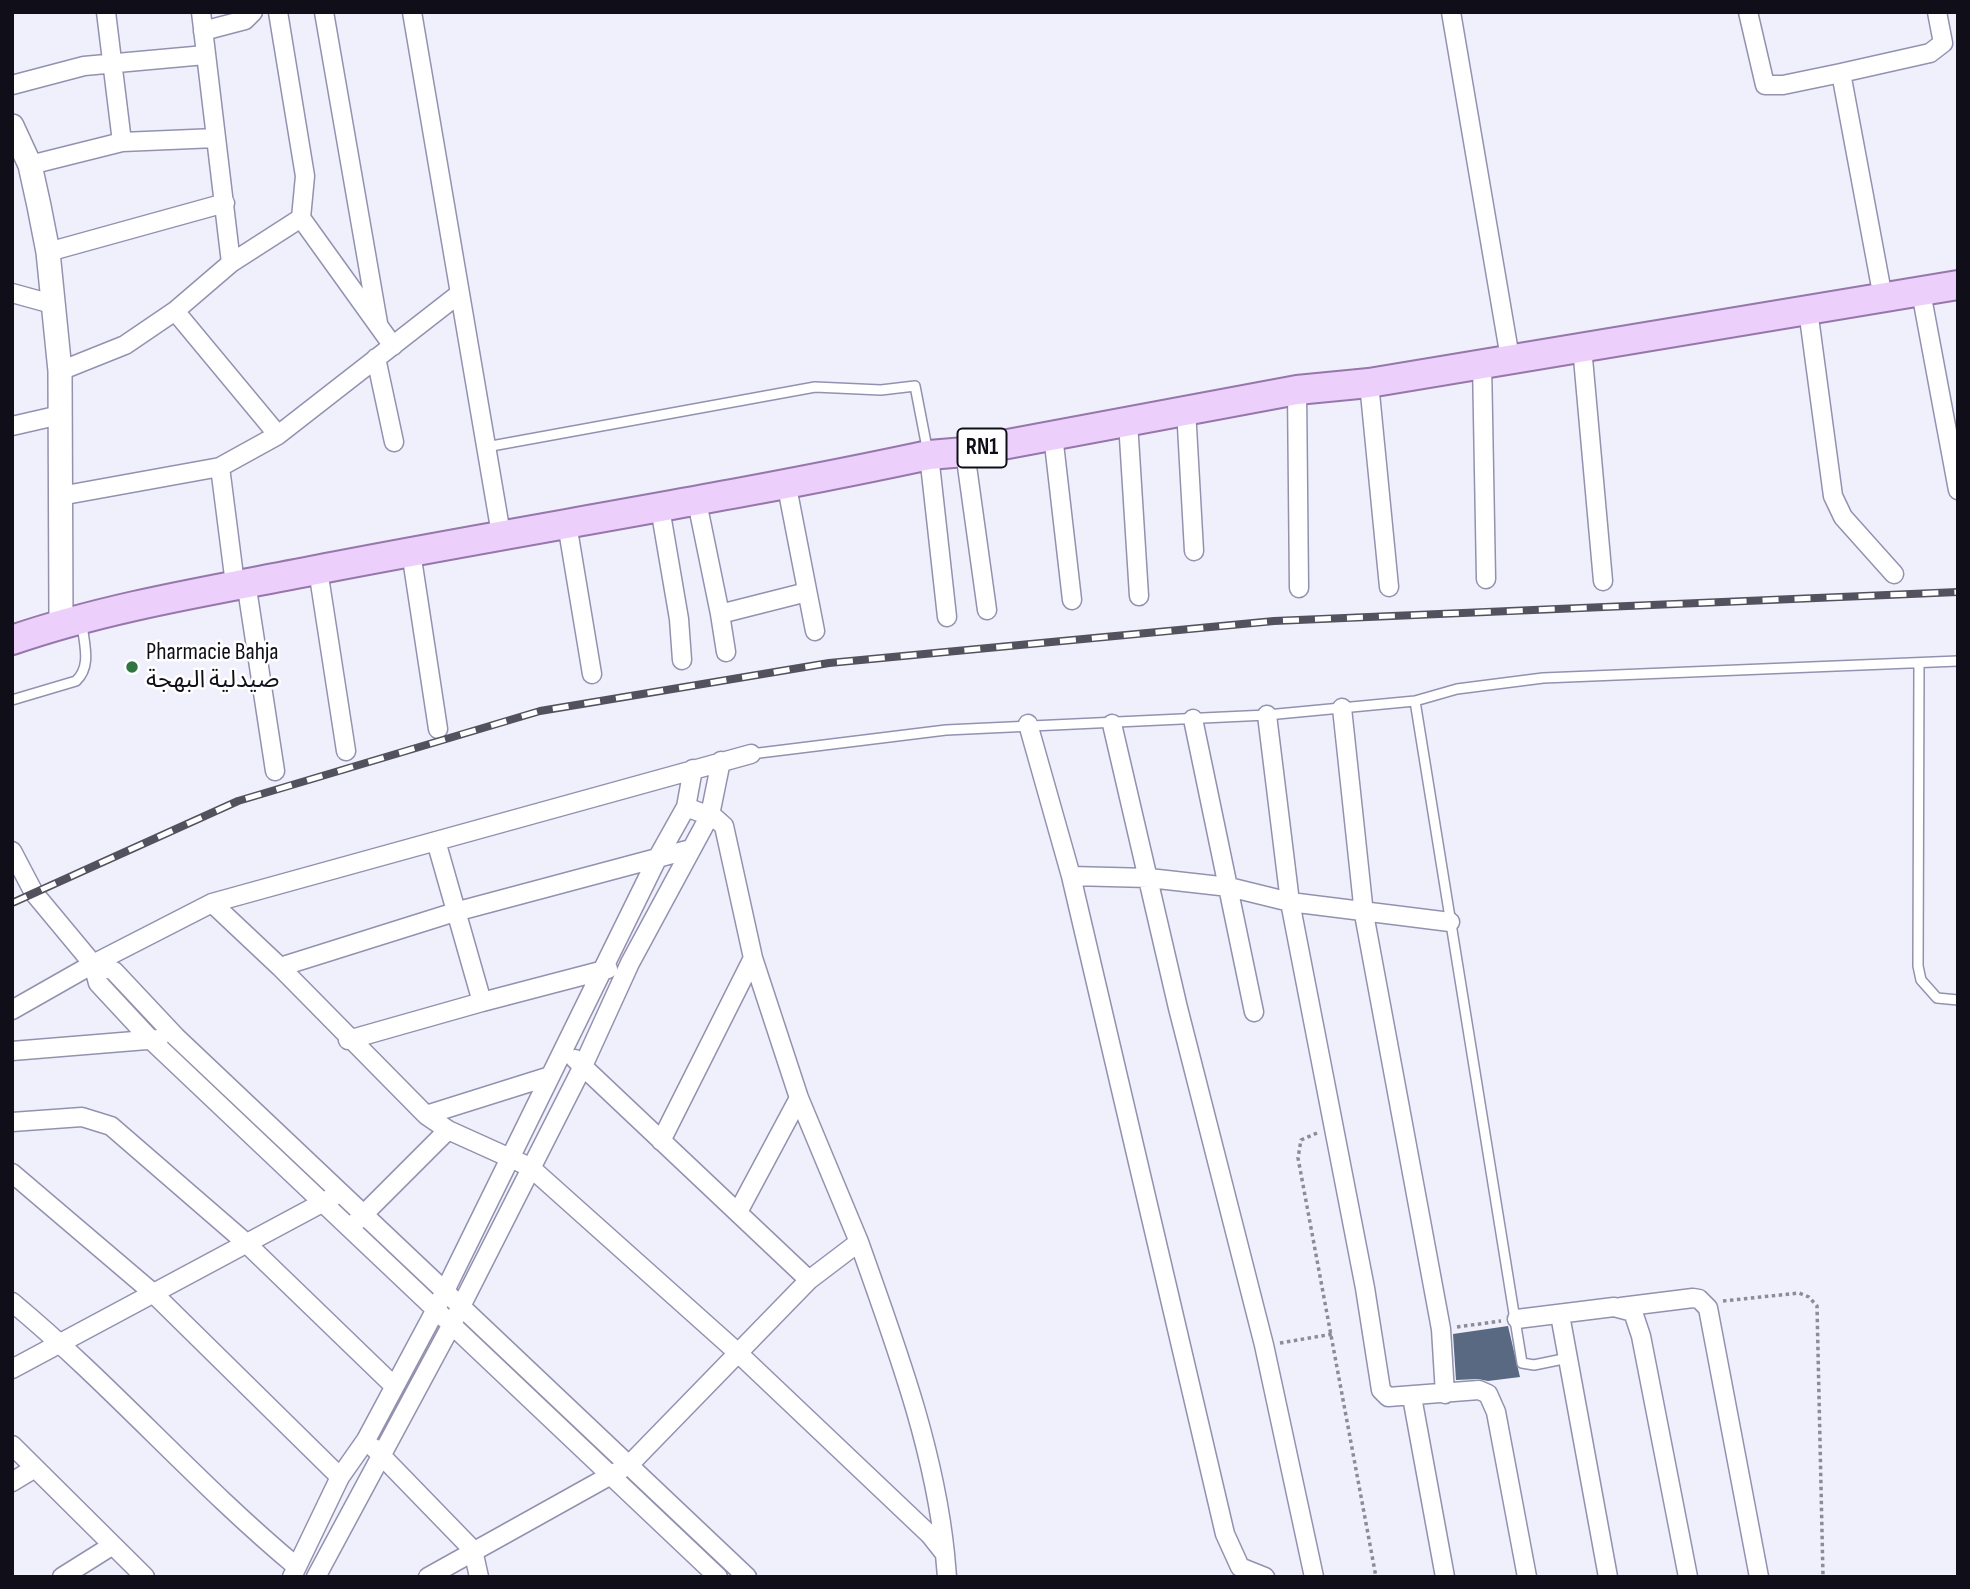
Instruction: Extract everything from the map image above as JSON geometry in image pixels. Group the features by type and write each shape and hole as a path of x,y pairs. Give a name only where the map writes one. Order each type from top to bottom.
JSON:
{"main road":[{"name":"RN1","path":"12,640 71,621 240,583 501,534 698,502 786,482 965,452 1186,409 1297,390 1369,383 1482,362 1958,285"}],"street":[{"path":"106,12 122,142"},
{"path":"201,12 232,263"},
{"path":"203,31 245,20 253,12"},
{"path":"278,12 305,176 301,218 393,346"},
{"path":"324,12 377,323"},
{"path":"412,12 501,534"},
{"path":"1451,12 1510,358"},
{"path":"1748,12 1765,85 1783,85 1930,53 1943,44 1937,12"},
{"path":"12,85 61,71 205,55"},
{"path":"1841,73 1883,298"},
{"path":"12,126 30,164 48,252 60,371 60,496 71,621"},
{"path":"30,164 122,142 216,138"},
{"path":"48,252 225,203"},
{"path":"60,371 125,345 175,311 232,263 301,218"},
{"path":"1921,292 1958,490"},
{"path":"12,293 52,304"},
{"path":"60,496 220,467 278,435 459,294"},
{"path":"1808,310 1833,496 1843,517 1894,575"},
{"path":"175,311 278,435"},
{"path":"1582,347 1603,581"},
{"path":"376,358 394,442"},
{"path":"1482,362 1486,579"},
{"path":"1369,383 1389,587"},
{"path":"1297,390 1299,588"},
{"path":"1186,409 1194,551"},
{"path":"12,426 61,415"},
{"path":"1128,422 1139,596"},
{"path":"1053,435 1072,600"},
{"path":"965,452 987,610"},
{"path":"929,456 947,617"},
{"path":"220,467 275,771"},
{"path":"786,482 815,631"},
{"path":"698,502 726,652"},
{"path":"660,508 679,619 682,660"},
{"path":"567,524 592,674"},
{"path":"411,552 438,729"},
{"path":"318,570 346,751"},
{"path":"720,614 807,592"},
{"path":"1342,708 1364,914 1441,1329 1445,1394"},
{"path":"1267,715 1290,902 1365,1288 1381,1390 1388,1397 1479,1390 1492,1399 1527,1577"},
{"path":"1193,719 1254,1012"},
{"path":"1028,724 1071,876 1225,1534 1240,1567 1265,1577"},
{"path":"1112,724 1182,1021 1265,1345 1314,1577"},
{"path":"12,1010 93,964 212,903 751,754"},
{"path":"316,1577 451,1326 583,1066 630,963 710,815 721,761"},
{"path":"12,1302 61,1343 295,1572 340,1477 366,1440 393,1385 435,1311 443,1289 512,1157 657,857 686,807 693,769"},
{"path":"686,807 710,815 724,826 753,958 799,1098 859,1242 903,1366 940,1501 947,1577"},
{"path":"436,841 482,1002"},
{"path":"281,967 455,912 691,849"},
{"path":"12,851 34,893 93,964 98,983 151,1040 718,1577"},
{"path":"1071,876 1149,878 1229,887 1290,902 1364,914 1450,922"},
{"path":"212,903 281,967 348,1040 426,1115 448,1130 530,1167 737,1352 909,1515 945,1554"},
{"path":"661,1141 753,958"},
{"path":"348,1040 630,963"},
{"path":"93,964 114,971 176,1037 747,1577"},
{"path":"12,1051 176,1037"},
{"path":"565,1049 809,1280"},
{"path":"426,1115 550,1076"},
{"path":"738,1212 799,1098"},
{"path":"12,1122 82,1117 102,1121 245,1242 393,1385"},
{"path":"350,1229 448,1130"},
{"path":"12,1173 153,1293 340,1477"},
{"path":"12,1369 341,1193"},
{"path":"428,1577 629,1465 809,1280 859,1242"},
{"path":"1517,1319 1686,1298 1704,1303 1708,1308 1730,1416 1759,1577"},
{"path":"1621,1307 1633,1312 1641,1336 1688,1577"},
{"path":"1560,1315 1608,1577"},
{"path":"1412,1397 1445,1577"},
{"path":"366,1440 473,1550 479,1577"},
{"path":"12,1445 145,1577"},
{"path":"12,1482 35,1468"},
{"path":"62,1577 113,1545"}],"lane":[{"path":"486,447 815,387 881,390 915,386 929,456"},
{"path":"12,700 76,681 84,674 87,662 71,621"},
{"path":"751,754 946,730 1028,724 1112,724 1267,715 1415,701 1457,689 1532,678 1958,661"},
{"path":"1919,664 1918,966 1921,980 1937,999 1958,1000"},
{"path":"1415,701 1523,1364 1534,1365 1567,1358"}],"path":[{"path":"1332,1128 1306,1135 1301,1140 1298,1158 1333,1334 1376,1577"},
{"path":"1704,1303 1799,1293 1809,1297 1816,1306 1823,1577"},
{"path":"1441,1329 1517,1319"},
{"path":"1265,1345 1333,1334"}],"building":[{"path":"1508,1326 1520,1377 1488,1381 1456,1380 1453,1334"}],"railway":[{"path":"12,903 238,801 540,711 829,663 1274,621 1958,592"}],"place":[{"name":"Pharmacie Bahja صيدلية البهجة","path":"132,667"}]}
